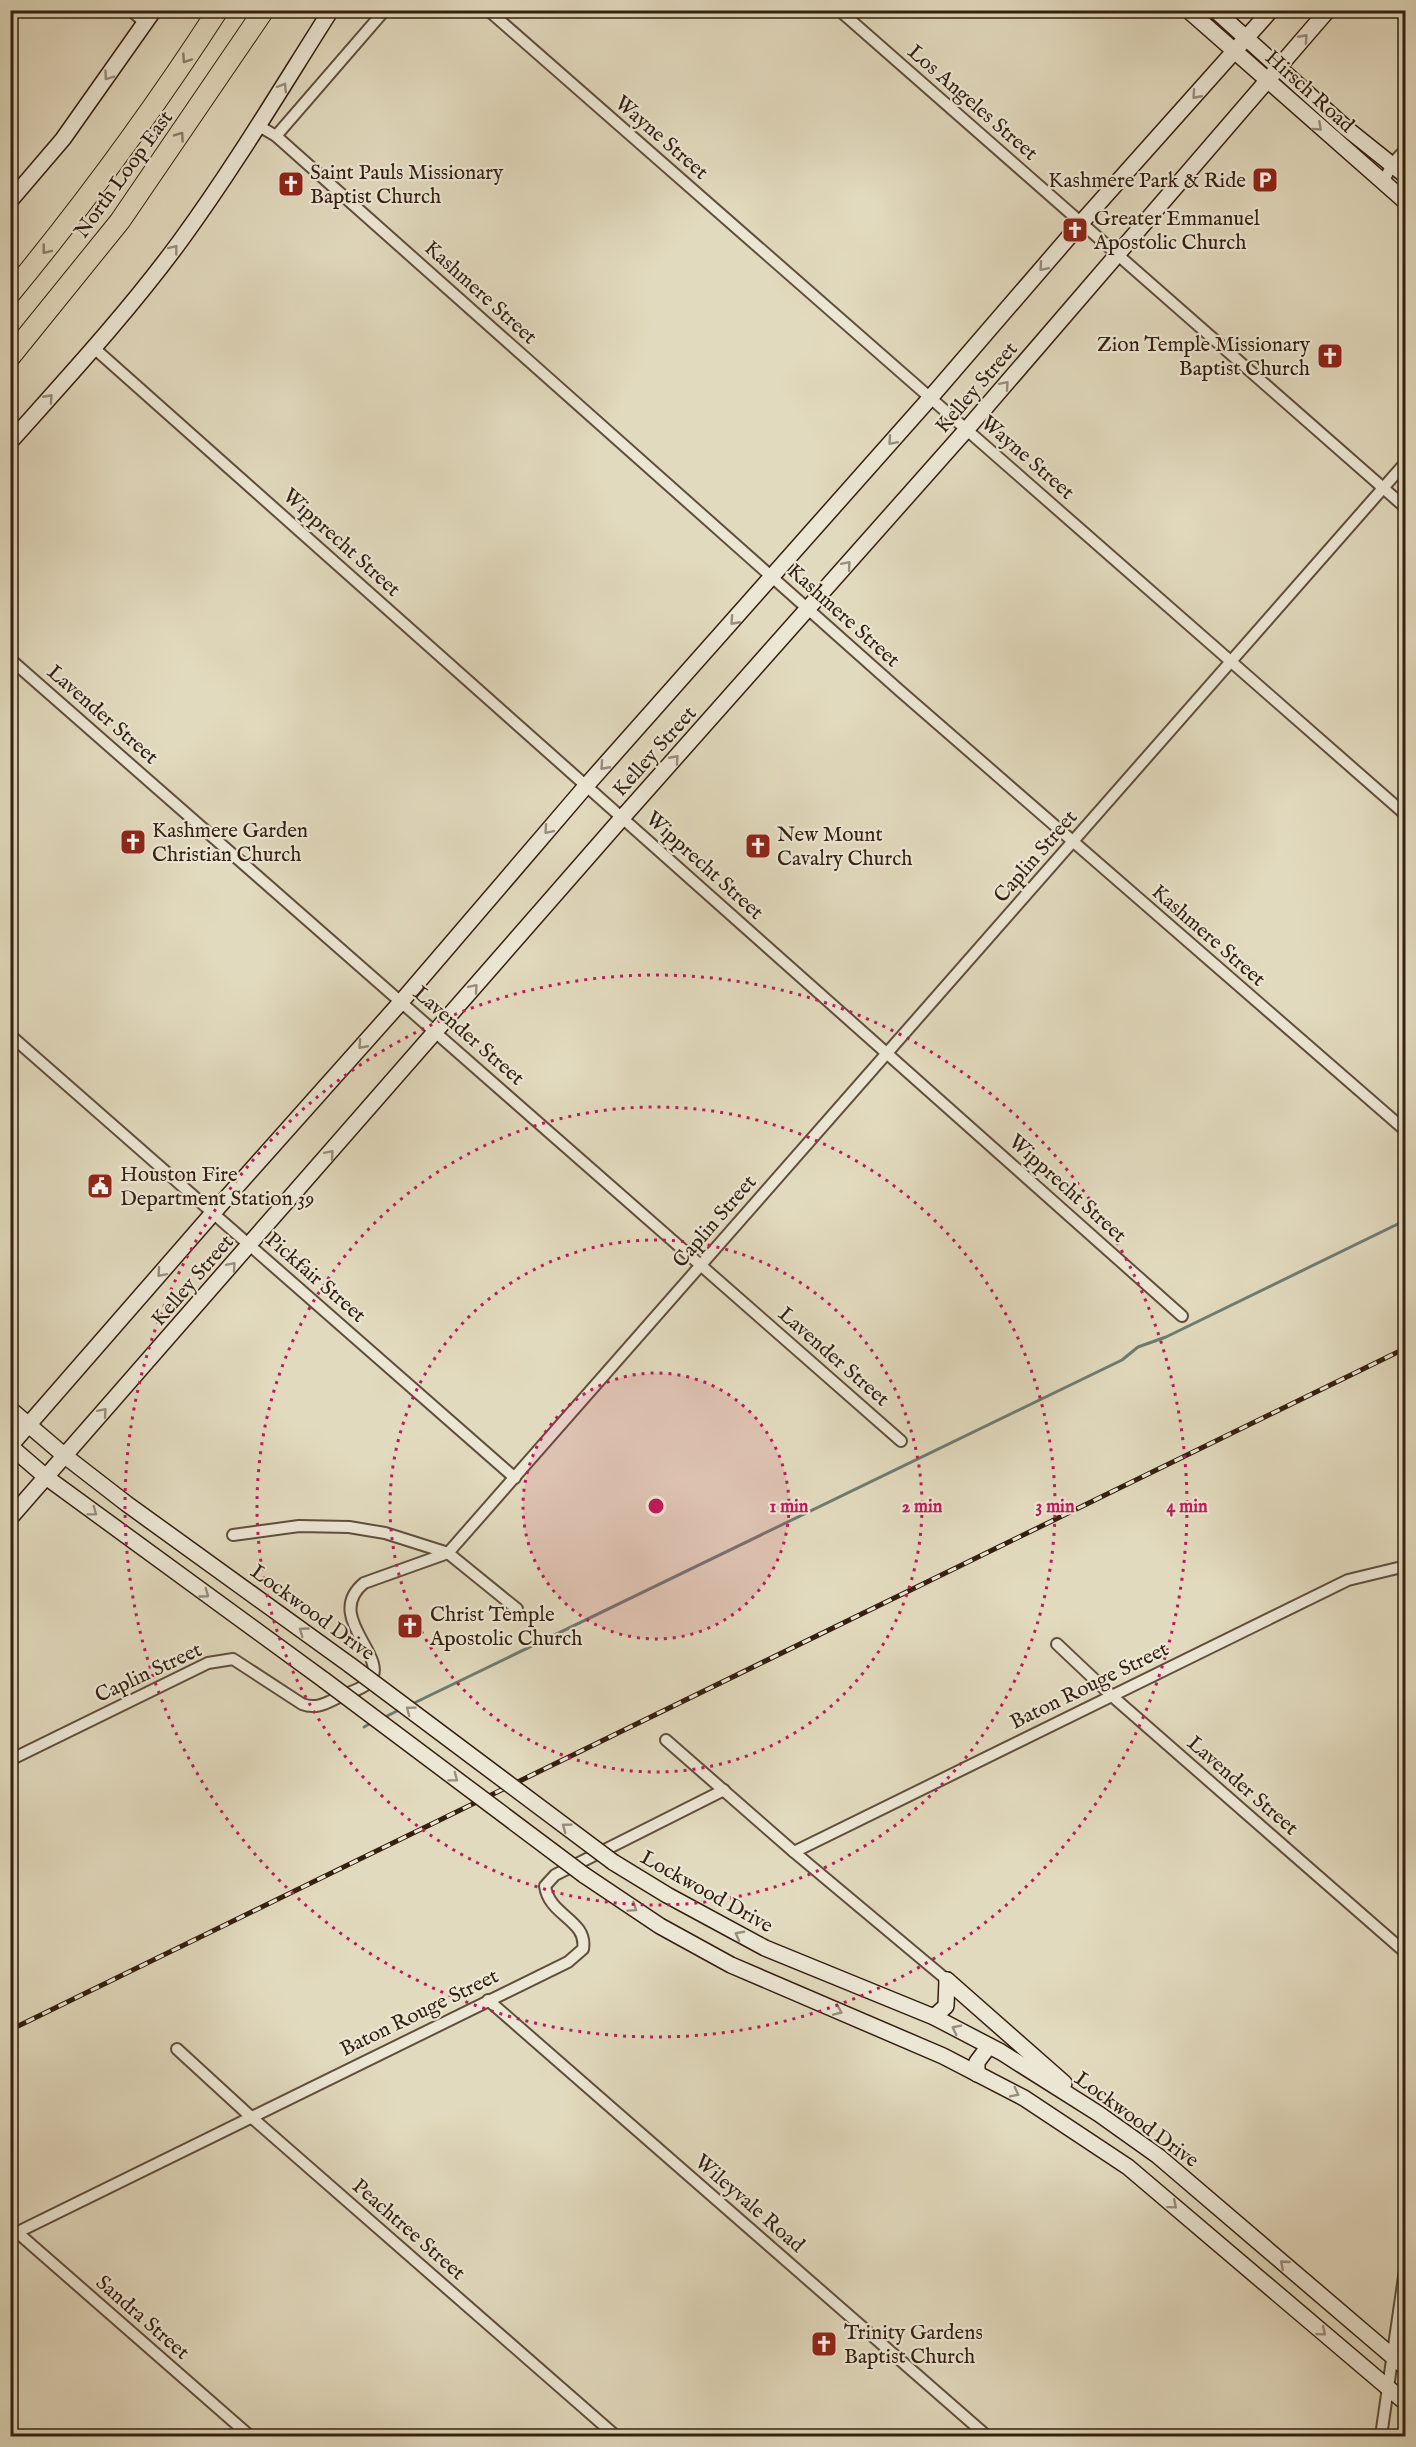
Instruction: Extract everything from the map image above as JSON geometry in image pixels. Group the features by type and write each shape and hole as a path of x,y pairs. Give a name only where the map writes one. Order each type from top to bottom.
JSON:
{"highway":[{"name":"North Loop East","path":"10,357 120,221 264,10"},
{"path":"246,39 270,10"},
{"name":"North Loop East","path":"10,294 103,177 214,16"}],"main road":[{"path":"10,442 94,348 182,239 259,126 331,10"},
{"name":"Hirsch Road","path":"1188,10 1406,202"},
{"name":"Hirsch Road","path":"1215,10 1346,128 1406,176"},
{"name":"Kelley Street","path":"10,1446 401,1002 586,786 931,398 1081,223 1271,10"},
{"name":"Kelley Street","path":"10,1518 622,818 967,429 1328,10"},
{"path":"10,201 63,139 150,17"},
{"name":"Lockwood Drive","path":"10,1409 65,1456 613,1862 667,1895 765,1948 934,2018 989,2046 1099,2114 1158,2156 1406,2368"},
{"path":"10,1446 46,1477 324,1680 584,1875 660,1926 731,1965 943,2056 1024,2098 1128,2167 1406,2403"},
{"path":"934,2018 946,2006 947,1980"},
{"path":"947,1980 1099,2114"},
{"path":"977,2074 977,2062 989,2046"},
{"path":"1227,2251 1244,2230"}],"street":[{"path":"130,10 150,17"},
{"path":"276,136 385,10"},
{"name":"Wayne Street","path":"488,10 1406,815"},
{"name":"Los Angeles Street","path":"839,10 1406,508"},
{"name":"Kashmere Street","path":"259,126 276,136 772,577 1406,1131"},
{"path":"1379,179 1406,149"},
{"name":"Wipprecht Street","path":"94,348 1182,1316"},
{"name":"Caplin Street","path":"10,1760 208,1663 233,1659 302,1704 312,1707 322,1706 368,1683 374,1670 350,1614 351,1600 358,1587 448,1553 1406,462"},
{"name":"Lavender Street","path":"10,659 901,1441"},
{"name":"Pickfair Street","path":"10,1035 515,1478"},
{"name":"Lockwood Drive","path":"233,1535 299,1526 349,1527 393,1535 448,1553 517,1609"},
{"name":"Baton Rouge Street","path":"794,1852 1351,1578 1406,1566"},
{"name":"Lavender Street","path":"1057,1644 1112,1696 1406,1953"},
{"path":"666,1740 794,1852 947,1980"},
{"name":"Baton Rouge Street","path":"14,2229 568,1962 583,1949 585,1939 581,1931 552,1905 545,1886 555,1875 724,1790"},
{"name":"Wileyvale Road","path":"488,2000 987,2436"},
{"name":"Peachtree Street","path":"177,2049 250,2116 616,2436"},
{"name":"Sandra Street","path":"14,2229 250,2436"},
{"path":"1381,2436 1406,2264"}],"waterway":[{"path":"410,1705 1122,1360 1138,1347 1166,1337 1406,1220"},
{"path":"383,1718 401,1709"},
{"path":"364,1727 371,1723"}],"railway":[{"path":"10,2030 1406,1348"}],"place":[{"name":"Kashmere Park & Ride","path":"1265,180"},
{"name":"Saint Pauls Missionary Baptist Church","path":"291,184"},
{"name":"Greater Emmanuel Apostolic Church","path":"1075,230"},
{"name":"Zion Temple Missionary Baptist Church","path":"1330,356"},
{"name":"Kashmere Garden Christian Church","path":"133,842"},
{"name":"New Mount Cavalry Church","path":"758,846"},
{"name":"Houston Fire Department Station 39","path":"100,1186"},
{"name":"Christ Temple Apostolic Church","path":"410,1626"},
{"name":"Trinity Gardens Baptist Church","path":"824,2344"}]}
